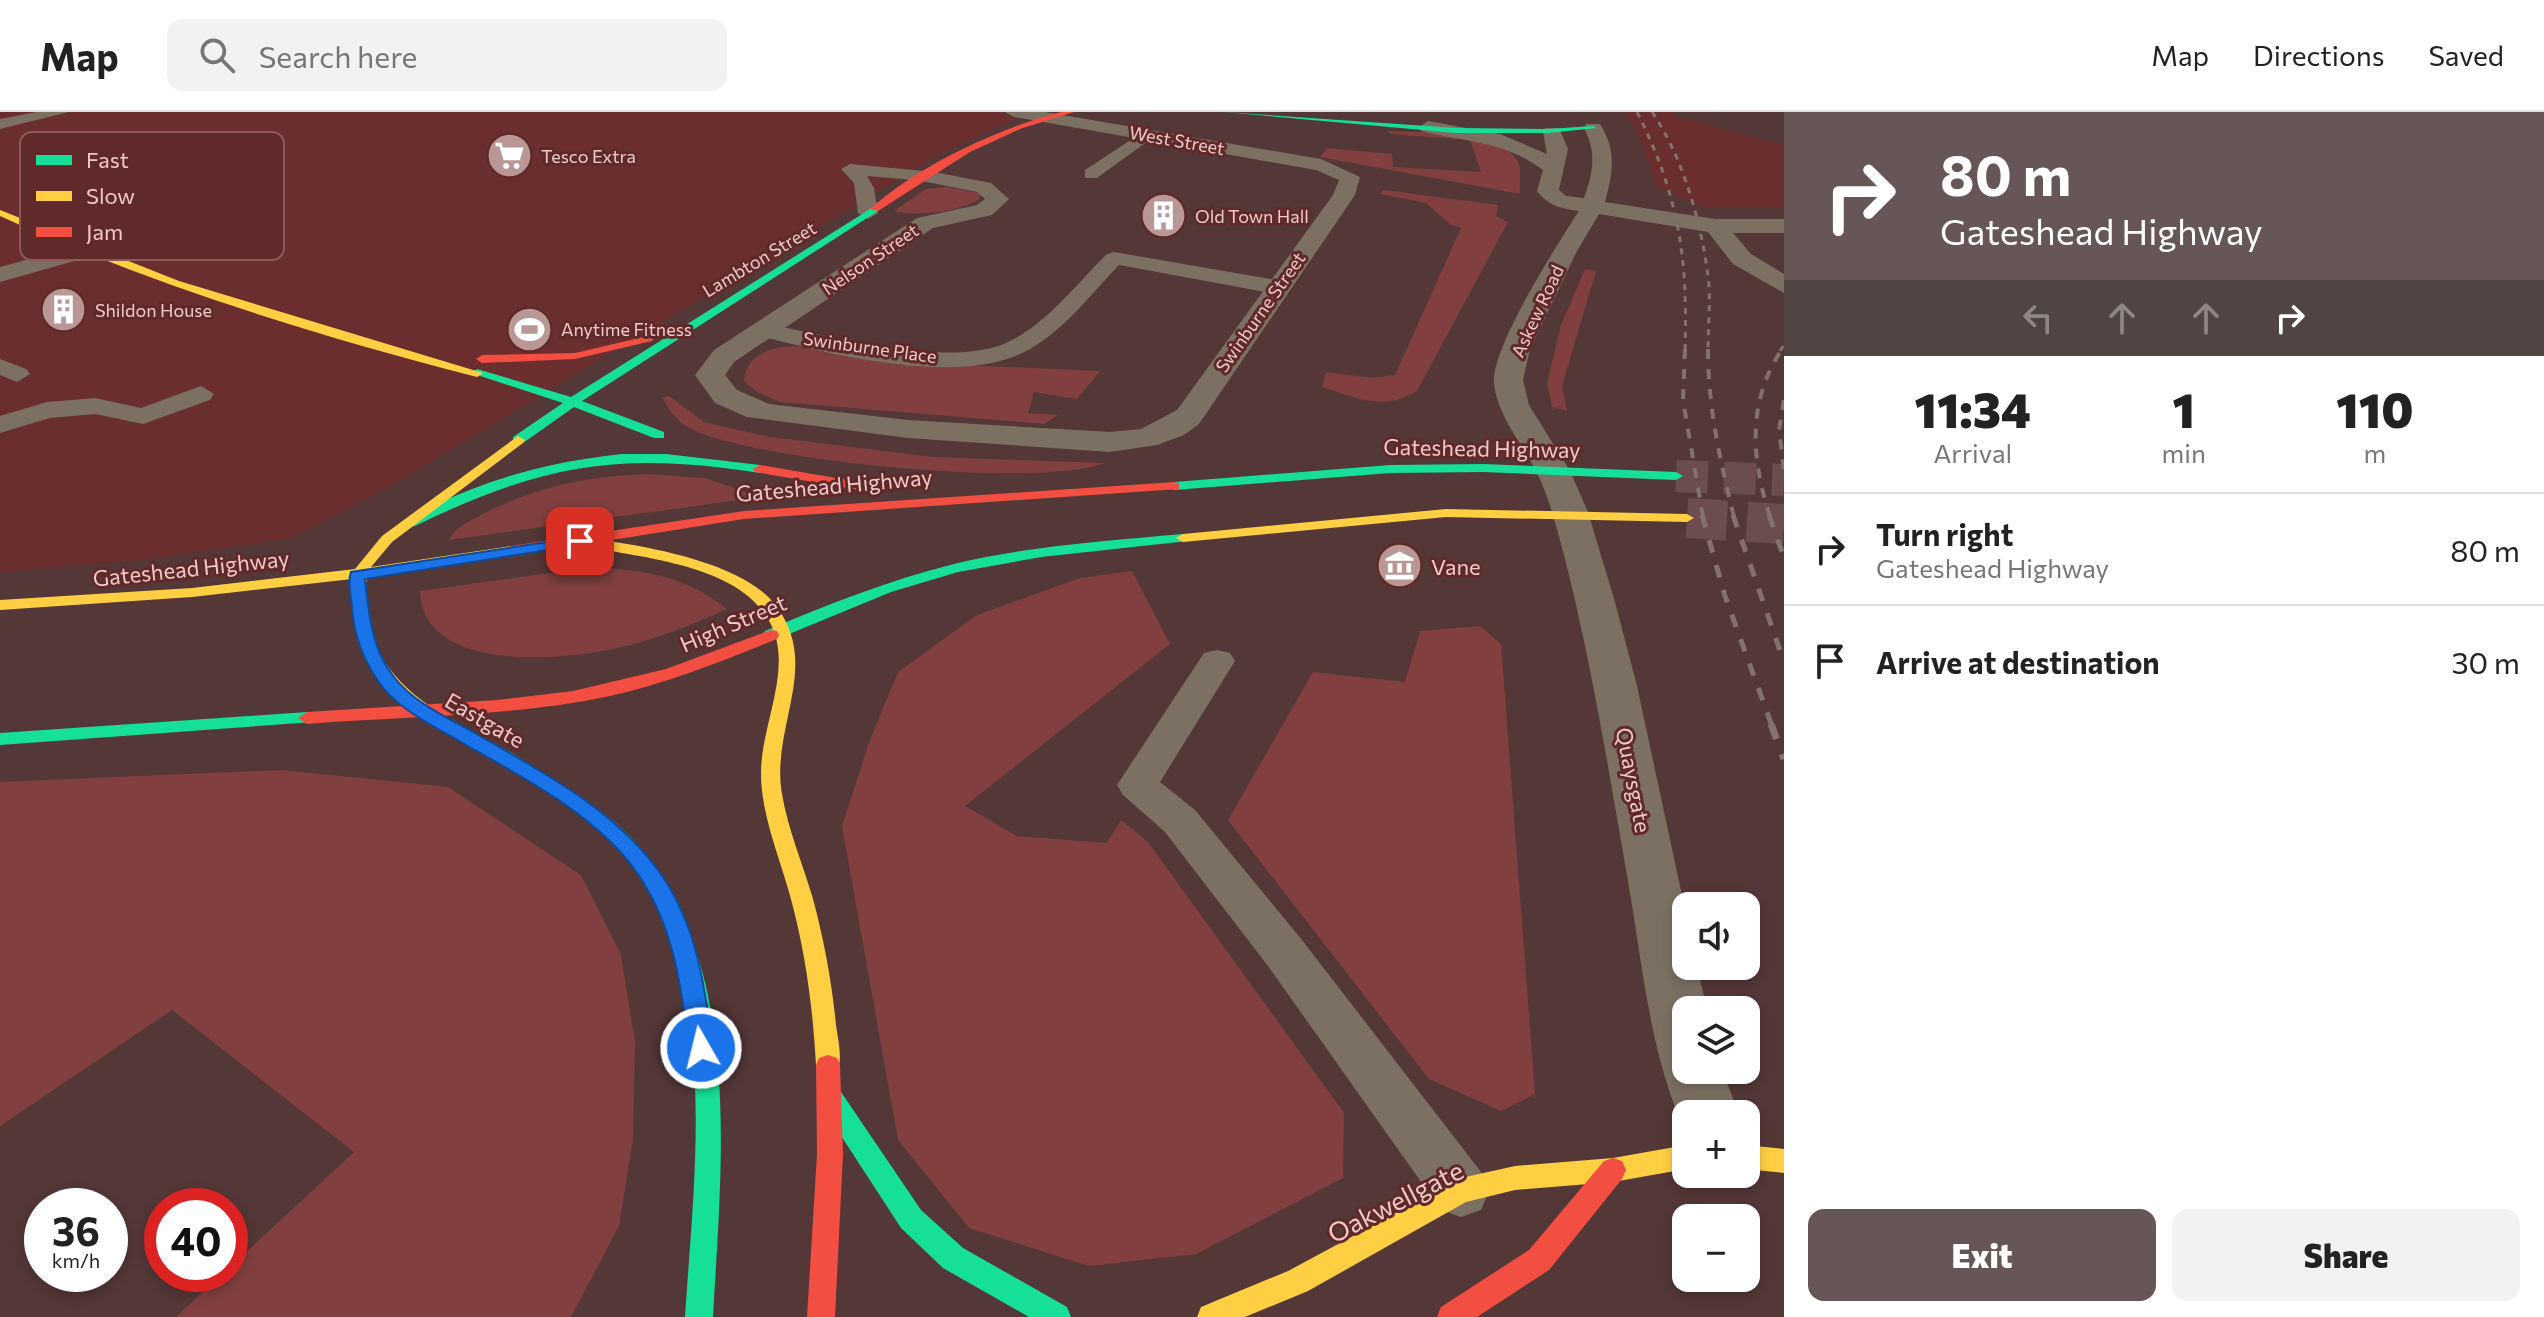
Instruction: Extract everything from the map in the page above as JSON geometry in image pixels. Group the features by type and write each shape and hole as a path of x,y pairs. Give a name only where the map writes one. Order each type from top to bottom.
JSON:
{"main road":[{"path":"924,176 1038,114 1070,112"},
{"path":"1228,112 1428,127 1547,122"},
{"path":"1297,112 1547,122 1593,128"},
{"path":"1409,118 1492,112"},
{"name":"Askew Road","path":"1579,112 1593,128"},
{"name":"Lambton Street","path":"410,523 574,400 924,176"},
{"path":"0,213 20,222"},
{"path":"110,260 246,307 574,400 723,462"},
{"path":"416,357 513,359 575,356 680,330"},
{"path":"642,380 648,351"},
{"path":"416,357 482,386 501,402"},
{"path":"646,408 659,435"},
{"path":"492,461 502,432"},
{"path":"357,575 368,556 410,523 476,490 543,471 646,457 723,462 836,484 987,497"},
{"name":"Gateshead Highway","path":"0,605 71,603 357,575 744,515 987,497 1067,495 1390,469 1561,492 1687,518"},
{"name":"Gateshead Highway","path":"1062,550 1440,513 1676,476"},
{"path":"580,541 642,550 716,574 745,590 784,627 790,648 769,765 772,795 810,933 830,1097 821,1317"},
{"name":"High Street","path":"417,708 506,703 621,687 666,677 721,658 784,627 923,576 990,559 1062,550"},
{"name":"Eastgate","path":"357,575 357,608 370,653 386,680 417,708 533,775 587,811 630,850 657,885 677,926 691,972 705,1074 699,1317"},
{"path":"0,739 97,736 417,708"},
{"path":"830,1097 911,1219 953,1258 1057,1317"},
{"path":"1760,1158 1784,1161"},
{"name":"Oakwellgate","path":"1211,1317 1298,1281 1461,1191 1515,1178 1613,1170 1672,1159"},
{"path":"1451,1317 1539,1260 1613,1170"}],"street":[{"name":"West Street","path":"1014,112 1124,121 1146,135 1340,171"},
{"path":"1547,122 1558,149 1548,191 1559,201 1715,226 1784,226"},
{"path":"1428,127 1507,141 1530,151 1552,167"},
{"name":"Askew Road","path":"1561,492 1514,405 1508,380 1516,349 1565,251 1592,208 1617,182 1593,128"},
{"name":"Swinburne Street","path":"719,371 730,400 744,407 801,417 979,435 1110,442 1146,438 1173,428 1188,417 1276,287 1344,195 1350,177 1340,171"},
{"name":"Nelson Street","path":"719,371 763,330 925,223 984,210 998,199 984,187 924,176"},
{"path":"1617,182 1669,213 1715,226 1742,259 1784,285"},
{"path":"0,275 52,260"},
{"name":"Quaysgate","path":"1561,492 1616,686 1675,996"}],"lane":[{"path":"0,124 61,112"},
{"path":"1091,174 1146,135"},
{"path":"868,213 866,186 861,175 850,169 878,169 951,159"},
{"path":"878,169 924,176"},
{"name":"Swinburne Place","path":"763,330 887,353 970,358 1015,349 1038,332 1114,258 1276,287"},
{"path":"0,425 47,410 95,406 143,416 201,394"},
{"path":"1217,661 1137,785 1190,833 1285,953 1461,1191"}],"shaded area":[{"path":"0,112 999,112 1021,116 938,155 391,486 292,538 133,561 0,572"},
{"path":"1624,112 1674,112 1676,116 1784,145 1784,208 1704,207 1657,187 1638,134"},
{"path":"1387,131 1459,136 1497,145 1510,152 1518,162 1520,194 1320,157 1327,148 1392,154 1393,167 1481,172 1470,140 1391,134"},
{"path":"946,187 980,193 979,200 937,212 915,214 894,211 926,189"},
{"path":"1384,190 1498,205 1496,216 1508,222 1417,391 1381,402 1359,399 1322,387 1326,372 1371,378 1395,375 1461,228 1450,224 1426,203 1380,194"},
{"path":"1585,269 1596,271 1562,386 1567,411 1552,407 1547,383 1561,325"},
{"path":"793,346 916,363 1100,371 1077,399 1034,392 1028,413 1058,415 1044,424 780,402 757,392 744,381 749,364 761,354"},
{"path":"669,396 704,422 770,437 933,457 1104,463 1071,470 1021,473 960,472 826,460 716,438 684,425 662,397"},
{"path":"647,474 704,478 761,497 449,540 457,529 477,517 538,491 602,477"},
{"path":"585,568 642,572 678,581 711,597 727,609 673,632 631,645 593,653 531,657 499,655 469,648 444,636 427,618 420,591"},
{"path":"1132,571 1170,644 965,806 1017,836 1107,843 1121,820 1148,842 1344,1113 1343,1178 1196,1254 1089,1266 969,1228 898,1140 842,826 869,742 898,672 977,615 1080,578"},
{"path":"1480,626 1501,644 1535,1094 1501,1111 1429,1079 1228,820 1313,672 1405,682 1420,631"},
{"path":"282,770 448,787 581,875 621,955 635,1042 633,1139 619,1226 571,1317 176,1317 203,1292 248,1292 248,1250 354,1152 172,1010 0,1126 0,782"}],"tunnel":[{"path":"1676,476 1784,480"},
{"path":"1687,518 1784,524"}],"railway":[{"path":"1637,112 1663,171 1678,228 1685,287 1685,351"},
{"path":"1652,112 1673,149 1701,234 1709,285 1708,350"},
{"path":"1780,351 1784,345"},
{"path":"1685,349 1683,400 1703,517"},
{"path":"1770,517 1759,473 1756,431 1763,389 1782,349"},
{"path":"1708,350 1713,413 1734,517"},
{"path":"1784,400 1779,430 1784,470"},
{"path":"1702,515 1725,596 1772,726"},
{"path":"1733,515 1784,662"},
{"path":"1769,515 1784,558"},
{"path":"1771,724 1784,759"}],"traffic: fast":[{"path":"1228,112 1456,131 1593,128"},
{"path":"518,440 605,380 875,209"},
{"path":"477,373 570,401 659,435"},
{"path":"410,523 496,484 538,471 580,463 622,458 666,458 760,469"},
{"path":"1174,486 1390,469 1483,468 1676,476"},
{"path":"771,635 886,589 957,568 1041,553 1183,538"},
{"path":"0,739 307,718"},
{"path":"474,742 558,791 616,836 633,853 665,899 686,952 699,1012 706,1074 706,1202 699,1317"},
{"path":"830,1097 911,1219 953,1258 1057,1317"}],"traffic: slow":[{"path":"0,213 20,222"},
{"path":"111,260 235,304 477,373"},
{"path":"474,742 418,708 381,672 364,634 358,583 364,565 387,539 518,440"},
{"path":"1183,538 1446,513 1687,518"},
{"path":"580,541 638,550 707,569 739,583 764,602 782,625 788,654 787,671 770,774 779,823 814,952 828,1065"},
{"path":"0,605 128,598 256,586 511,551"},
{"path":"1760,1158 1784,1161"},
{"path":"1211,1317 1298,1281 1461,1191 1515,1178 1613,1170 1672,1159"}],"traffic: jam":[{"path":"875,209 921,178 992,138 1070,112"},
{"path":"482,359 575,356 648,339"},
{"path":"760,469 865,487"},
{"path":"511,551 744,515 1174,486"},
{"path":"307,718 497,706 573,697 672,673 771,635"},
{"path":"821,1317 830,1154 828,1065"},
{"path":"1451,1317 1539,1260 1613,1170"}],"place":[{"name":"Tesco Extra","path":"510,156"},
{"name":"Old Town Hall","path":"1164,216"},
{"name":"Shildon House","path":"64,310"},
{"name":"Anytime Fitness","path":"530,329"},
{"name":"Vane","path":"1400,566"}],"route":[{"path":"580,541 357,575 357,608 363,634 386,680 417,708 533,775 587,811 630,850 657,885 677,926 691,972 701,1048"}]}
